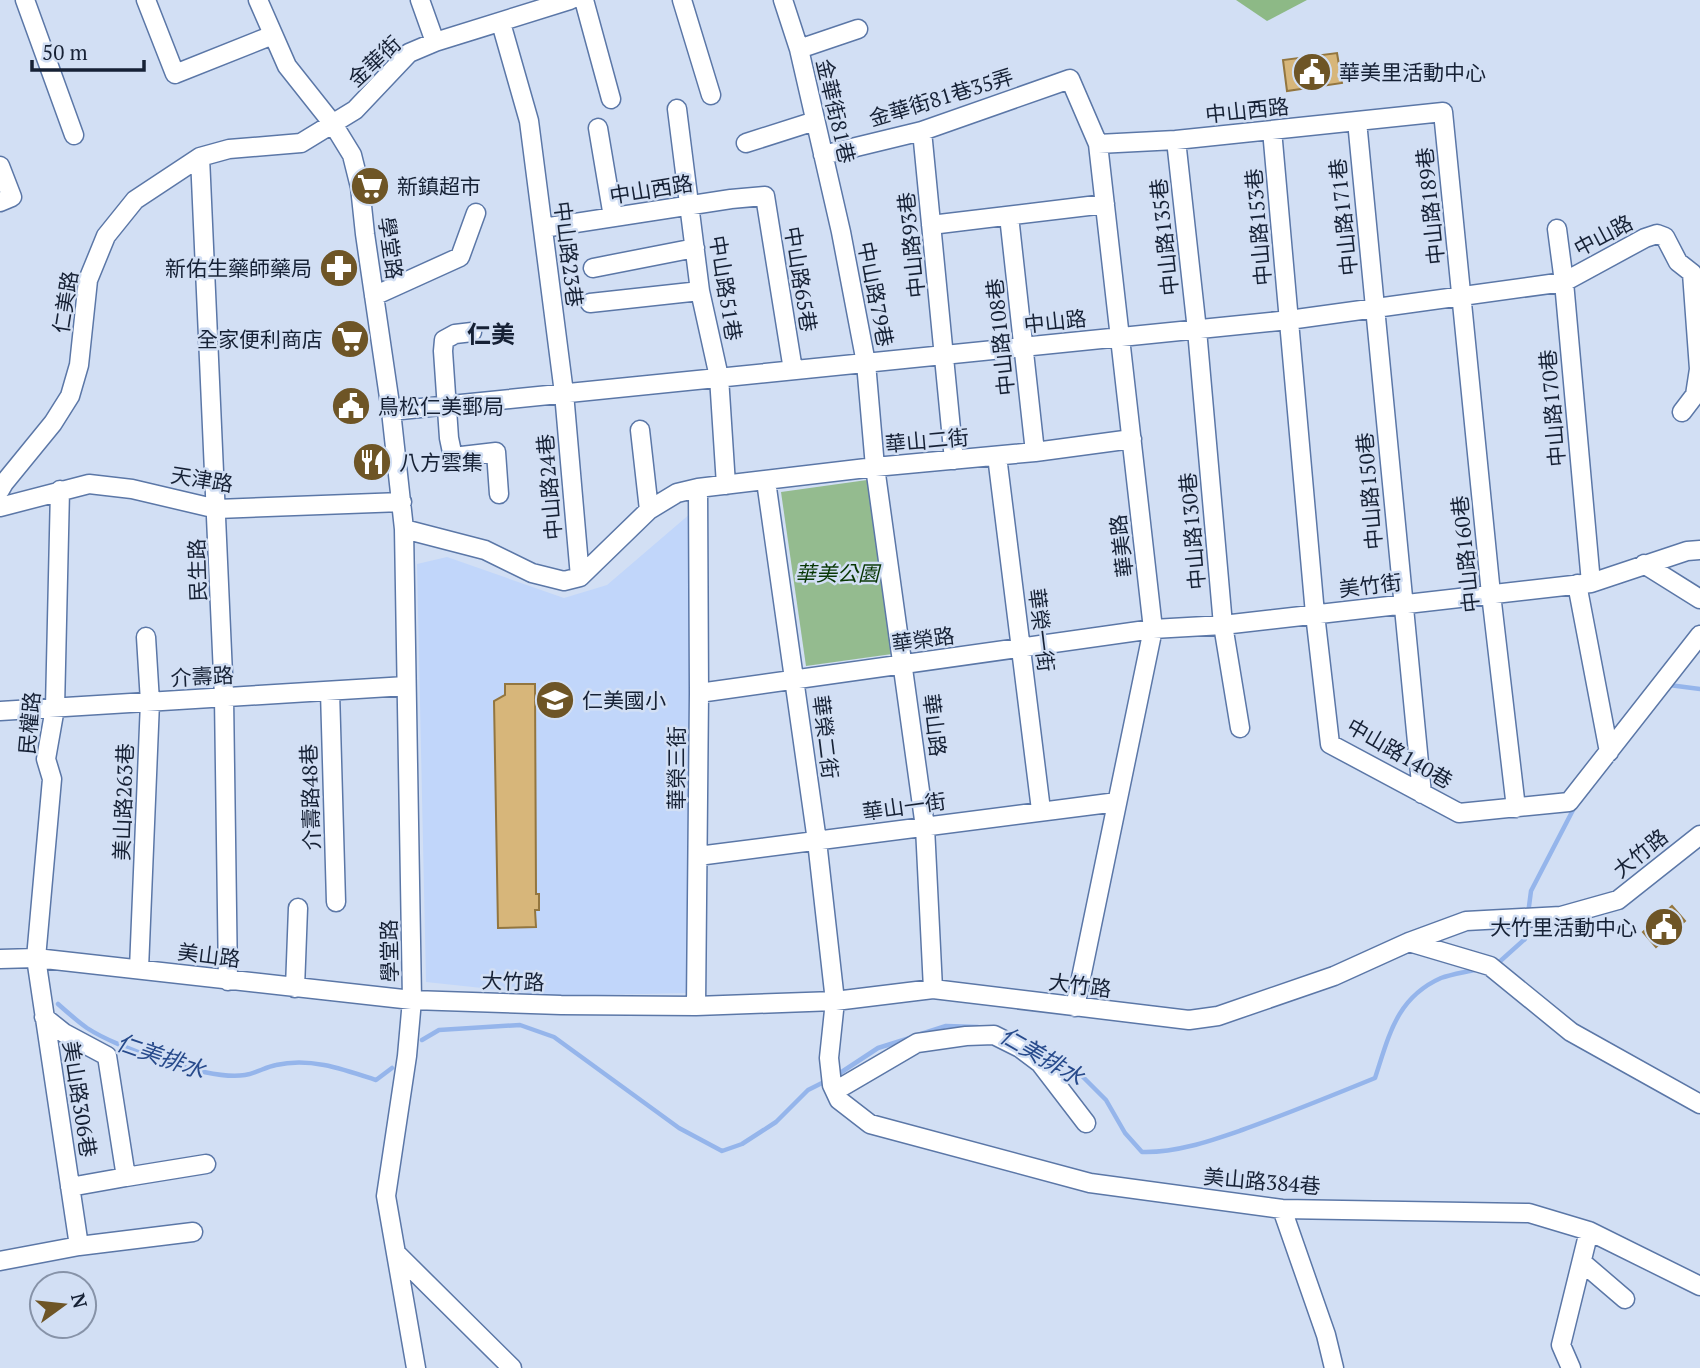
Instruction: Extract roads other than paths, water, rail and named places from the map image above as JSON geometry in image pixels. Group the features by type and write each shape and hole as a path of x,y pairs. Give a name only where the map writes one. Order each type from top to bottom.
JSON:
{"street":[{"path":"25,0 74,135"},
{"path":"146,0 175,74 273,34"},
{"name":"學堂路","path":"258,0 287,66 333,124 352,155 360,187 402,502 412,1000 407,1056 386,1196 416,1368"},
{"path":"420,0 435,42"},
{"name":"金華街","path":"333,124 355,110 410,53 435,42 570,0"},
{"path":"584,0 611,99"},
{"path":"682,0 711,95"},
{"name":"金華街81巷","path":"783,0 799,49 841,232"},
{"name":"中山路23巷","path":"501,23 529,121 564,393"},
{"path":"799,49 858,29"},
{"name":"金華街81巷35弄","path":"823,155 922,131 1070,79"},
{"name":"華美路","path":"1070,79 1098,144 1153,629 1075,1007"},
{"name":"中山路51巷","path":"677,109 700,291 719,377 726,485"},
{"name":"中山西路","path":"1098,144 1176,140 1443,112"},
{"name":"中山路189巷","path":"1443,112 1463,296"},
{"path":"746,142 815,121"},
{"name":"中山路171巷","path":"1357,121 1375,309"},
{"name":"仁美路","path":"1,484 53,424 70,396 79,365 88,280 106,236 135,200 200,157 229,149 301,143 333,124"},
{"path":"597,128 612,218"},
{"name":"中山路153巷","path":"1272,130 1289,320"},
{"name":"中山路93巷","path":"922,131 954,460"},
{"name":"中山路135巷","path":"1176,140 1197,330"},
{"name":"民生路","path":"200,157 224,698 228,981"},
{"path":"0,166 6,200"},
{"name":"中山西路","path":"543,228 765,196"},
{"name":"中山路65巷","path":"765,196 793,370"},
{"path":"931,225 1105,205"},
{"path":"374,296 460,257 476,213"},
{"name":"中山路108巷","path":"1009,216 1035,452"},
{"name":"中山路170巷","path":"1557,229 1564,282 1584,583 1609,752"},
{"name":"中山路79巷","path":"841,232 866,363 876,467"},
{"name":"中山路","path":"391,411 1197,330 1375,309 1564,282 1645,237 1657,234 1665,237 1678,262 1696,272"},
{"path":"593,268 695,248"},
{"path":"1682,412 1695,394 1699,369 1696,272"},
{"path":"590,303 700,291"},
{"name":"中山路160巷","path":"1463,296 1491,594 1516,808"},
{"name":"中山路150巷","path":"1375,309 1422,794"},
{"name":"中山路140巷","path":"1289,320 1315,614 1330,744 1459,813 1569,802 1700,635"},
{"name":"中山路130巷","path":"1197,330 1223,625 1240,728"},
{"path":"472,332 455,334 444,340 449,438 453,457 496,452 499,494"},
{"name":"中山路24巷","path":"564,393 580,577"},
{"path":"640,430 649,510"},
{"name":"華山二街","path":"580,577 649,510 677,493 698,488 1132,439"},
{"name":"華榮一街","path":"998,456 1041,810"},
{"name":"華山路","path":"876,467 925,827 933,989"},
{"name":"華榮二街","path":"766,481 796,680 835,1001 830,1058 833,1088"},
{"name":"天津路","path":"0,507 89,484 132,489 217,509 402,502"},
{"name":"華榮三街","path":"696,1006 698,488"},
{"name":"民權路","path":"36,958 52,779 46,759 55,708 60,490"},
{"path":"404,529 485,550 532,573 564,581 580,577"},
{"name":"美竹街","path":"1153,629 1223,625 1584,583 1687,551 1700,550"},
{"path":"1644,564 1700,599"},
{"name":"華榮路","path":"699,693 1153,629"},
{"name":"美山路263巷","path":"139,969 150,702 146,637"},
{"name":"介壽路","path":"0,711 406,686"},
{"name":"介壽路48巷","path":"330,691 335,902"},
{"name":"華山一街","path":"698,856 1116,802"},
{"name":"大竹路","path":"412,1000 696,1006 835,1001 933,989 1189,1020 1218,1016 1334,976 1409,942 1466,921 1561,916 1618,900 1698,840"},
{"path":"295,988 298,908"},
{"path":"1409,942 1490,966 1592,1046 1627,1062 1700,1104"},
{"name":"美山路","path":"0,959 36,958 412,1000"},
{"name":"美山路306巷","path":"36,958 79,1246"},
{"name":"美山路306巷","path":"44,1017 64,1033 107,1056 126,1177 70,1187"},
{"path":"833,1088 917,1043 994,1035 1020,1048 1041,1063 1086,1123"},
{"name":"美山路384巷","path":"833,1088 839,1100 870,1124 1090,1183 1282,1209 1529,1213 1589,1231 1700,1286"},
{"path":"126,1177 206,1164"},
{"path":"1282,1209 1326,1335 1334,1368"},
{"path":"1571,1368 1562,1345 1589,1231"},
{"path":"0,1261 79,1246 193,1232"},
{"path":"396,1253 512,1368"},
{"path":"1583,1263 1625,1299"}],"waterway":[{"name":"仁美排水","path":"1669,685 1700,689"},
{"name":"仁美排水","path":"1528,914 1531,891 1573,810"},
{"name":"仁美排水","path":"1497,964 1525,939 1527,922"},
{"name":"仁美排水","path":"1025,1042 1048,1053 1082,1076 1106,1100 1125,1133 1142,1152 1167,1151 1242,1130 1375,1078 1396,1020 1414,996 1441,978 1478,969"},
{"name":"仁美排水","path":"58,1004 87,1028 119,1045 210,1073 245,1075 276,1065 301,1062 326,1065 376,1080 392,1068"},
{"name":"仁美排水","path":"422,1040 439,1030 520,1025 554,1037 679,1128 722,1151 742,1144 776,1122 808,1090 826,1081"},
{"name":"仁美排水","path":"921,1034 946,1026 978,1027"},
{"name":"仁美排水","path":"834,1077 878,1048 913,1037"}],"place":[{"name":"華美里活動中心","path":"1312,72"},
{"name":"新鎮超市","path":"370,186"},
{"name":"新佑生藥師藥局","path":"339,268"},
{"name":"全家便利商店","path":"350,339"},
{"name":"鳥松仁美郵局","path":"351,406"},
{"name":"八方雲集","path":"372,462"},
{"name":"仁美國小","path":"555,700"},
{"name":"大竹里活動中心","path":"1664,927"}],"district":[{"name":"仁美","path":"491,334"}],"park label":[{"name":"華美公園","path":"837,573"}]}
